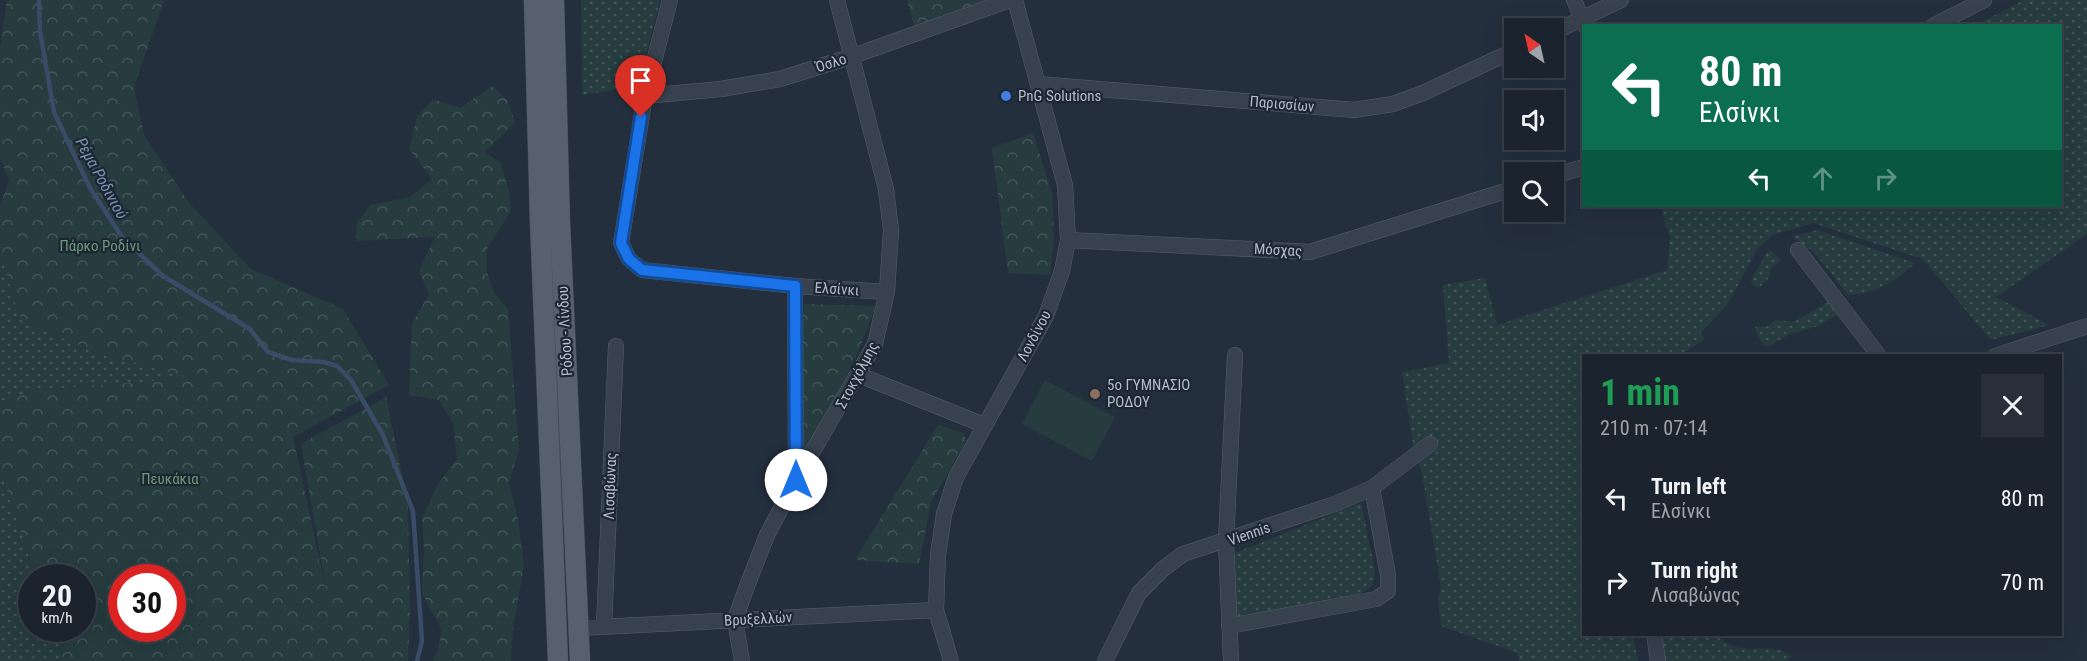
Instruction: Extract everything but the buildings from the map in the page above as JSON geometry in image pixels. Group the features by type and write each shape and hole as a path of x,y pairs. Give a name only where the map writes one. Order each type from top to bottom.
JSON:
{"main road":[{"name":"Ρόδου - Λίνδου","path":"534,0 540,222 558,661"},
{"name":"Ρόδου - Λίνδου","path":"554,0 561,235 580,661"}],"street":[{"path":"645,96 670,0"},
{"name":"Στοκχόλμης","path":"742,661 735,620 767,535 796,480 875,344 887,292 891,230 886,189 837,0"},
{"name":"Όσλο","path":"645,96 722,89 780,79 853,56 1010,0"},
{"name":"Λονδίνου","path":"951,661 936,610 938,555 944,514 956,477 1046,316 1057,286 1068,240 1065,185 1015,0"},
{"path":"1574,0 1584,22"},
{"path":"1564,29 1584,22 1621,0"},
{"path":"1938,24 1984,0"},
{"name":"Παρισσίων","path":"1038,84 1354,110 1393,104 1423,93 1504,55"},
{"name":"Ελσίνκι","path":"645,96 621,243 629,259 642,270 795,286 887,292"},
{"path":"1564,173 1582,168"},
{"name":"Μόσχας","path":"1068,240 1310,252 1504,191"},
{"path":"1798,250 1877,354"},
{"path":"795,286 796,480"},
{"path":"2001,354 2087,326"},
{"name":"Λισαβώνας","path":"604,626 616,346"},
{"path":"1231,661 1226,542 1234,355"},
{"path":"859,375 984,425"},
{"name":"Viennis","path":"1106,661 1139,593 1183,554 1226,542 1335,504 1372,488 1430,444"},
{"path":"1229,626 1376,599 1388,591 1388,575 1372,488"},
{"name":"Βρυξελλών","path":"579,628 936,610"},
{"path":"1654,636 1658,661"}],"green space":[{"path":"7,0 164,0 134,87 144,135 189,203 251,269 343,309 389,385 293,437 327,595 301,444 386,397 408,505 410,614 408,661 64,661 57,642 96,642 96,564 32,564 0,470 0,404 35,390 192,378 97,353 21,320 0,254 0,206 9,180 0,158 0,46"},
{"path":"581,0 660,0 638,86 582,95"},
{"path":"907,0 986,0 914,26"},
{"path":"2024,0 2087,0 2087,234 1996,297 2049,325 1991,340 1923,259 1813,223 1773,235 1757,249 1728,304 1700,333 1705,339 1682,354 1582,354 1582,636 1633,636 1638,661 1519,661 1518,653 1441,626 1438,600 1441,587 1422,473 1414,451 1402,372 1449,363 1443,285 1485,278 1497,325 1667,270 1670,238 1660,207 2062,207 2062,24 1978,24"},
{"path":"493,86 507,100 515,122 485,152 500,162 509,191 511,211 487,248 487,272 494,293 508,309 519,450 509,482 518,520 524,565 513,628 511,661 433,661 442,630 422,593 424,550 422,518 438,484 457,459 453,423 439,400 409,395 412,324 429,294 419,271 435,237 357,241 356,224 370,205 410,197 432,179 409,149 417,117 433,99 460,108"},
{"path":"1033,133 1052,193 1054,234 1050,275 1008,273 992,148"},
{"path":"1818,230 1915,263 1885,285 1867,292 1848,295 1814,252 1792,236"},
{"path":"1770,250 1781,260 1772,267 1768,279 1760,287 1754,286 1751,281"},
{"path":"0,254 21,320 97,353 195,378 35,390 0,404"},
{"path":"1830,301 1840,313 1818,326 1790,334 1769,346 1765,346 1758,337 1755,327 1769,326 1776,320 1794,322"},
{"path":"804,304 876,306 856,357 807,452 797,450"},
{"path":"1045,380 1115,417 1092,461 1022,424"},
{"path":"938,425 964,433 966,442 931,502 919,564 855,560"},
{"path":"0,470 32,564 18,564 18,642 57,642 64,661 0,661"},
{"path":"1361,503 1375,571 1373,585 1360,594 1232,619 1232,554"},
{"path":"1652,636 1716,636 1736,647 1773,649 1792,656 1787,661 1656,661"}],"waterway":[{"name":"Ρέμα Ροδινιού","path":"39,0 40,31 54,112 90,188 122,237 163,276 250,329 268,352 292,360 323,362 337,366 351,380 383,435 413,511 422,641 417,661"}],"place":[{"name":"PnG Solutions","path":"1006,96"},
{"name":"5ο ΓΥΜΝΑΣΙΟ ΡΟΔΟΥ","path":"1095,394"}],"route":[{"path":"641,117 621,243 629,259 642,270 795,286 796,480"}],"park label":[{"name":"Πάρκο Ροδίνι","path":"100,246"},
{"name":"Πευκάκια","path":"170,479"}]}
